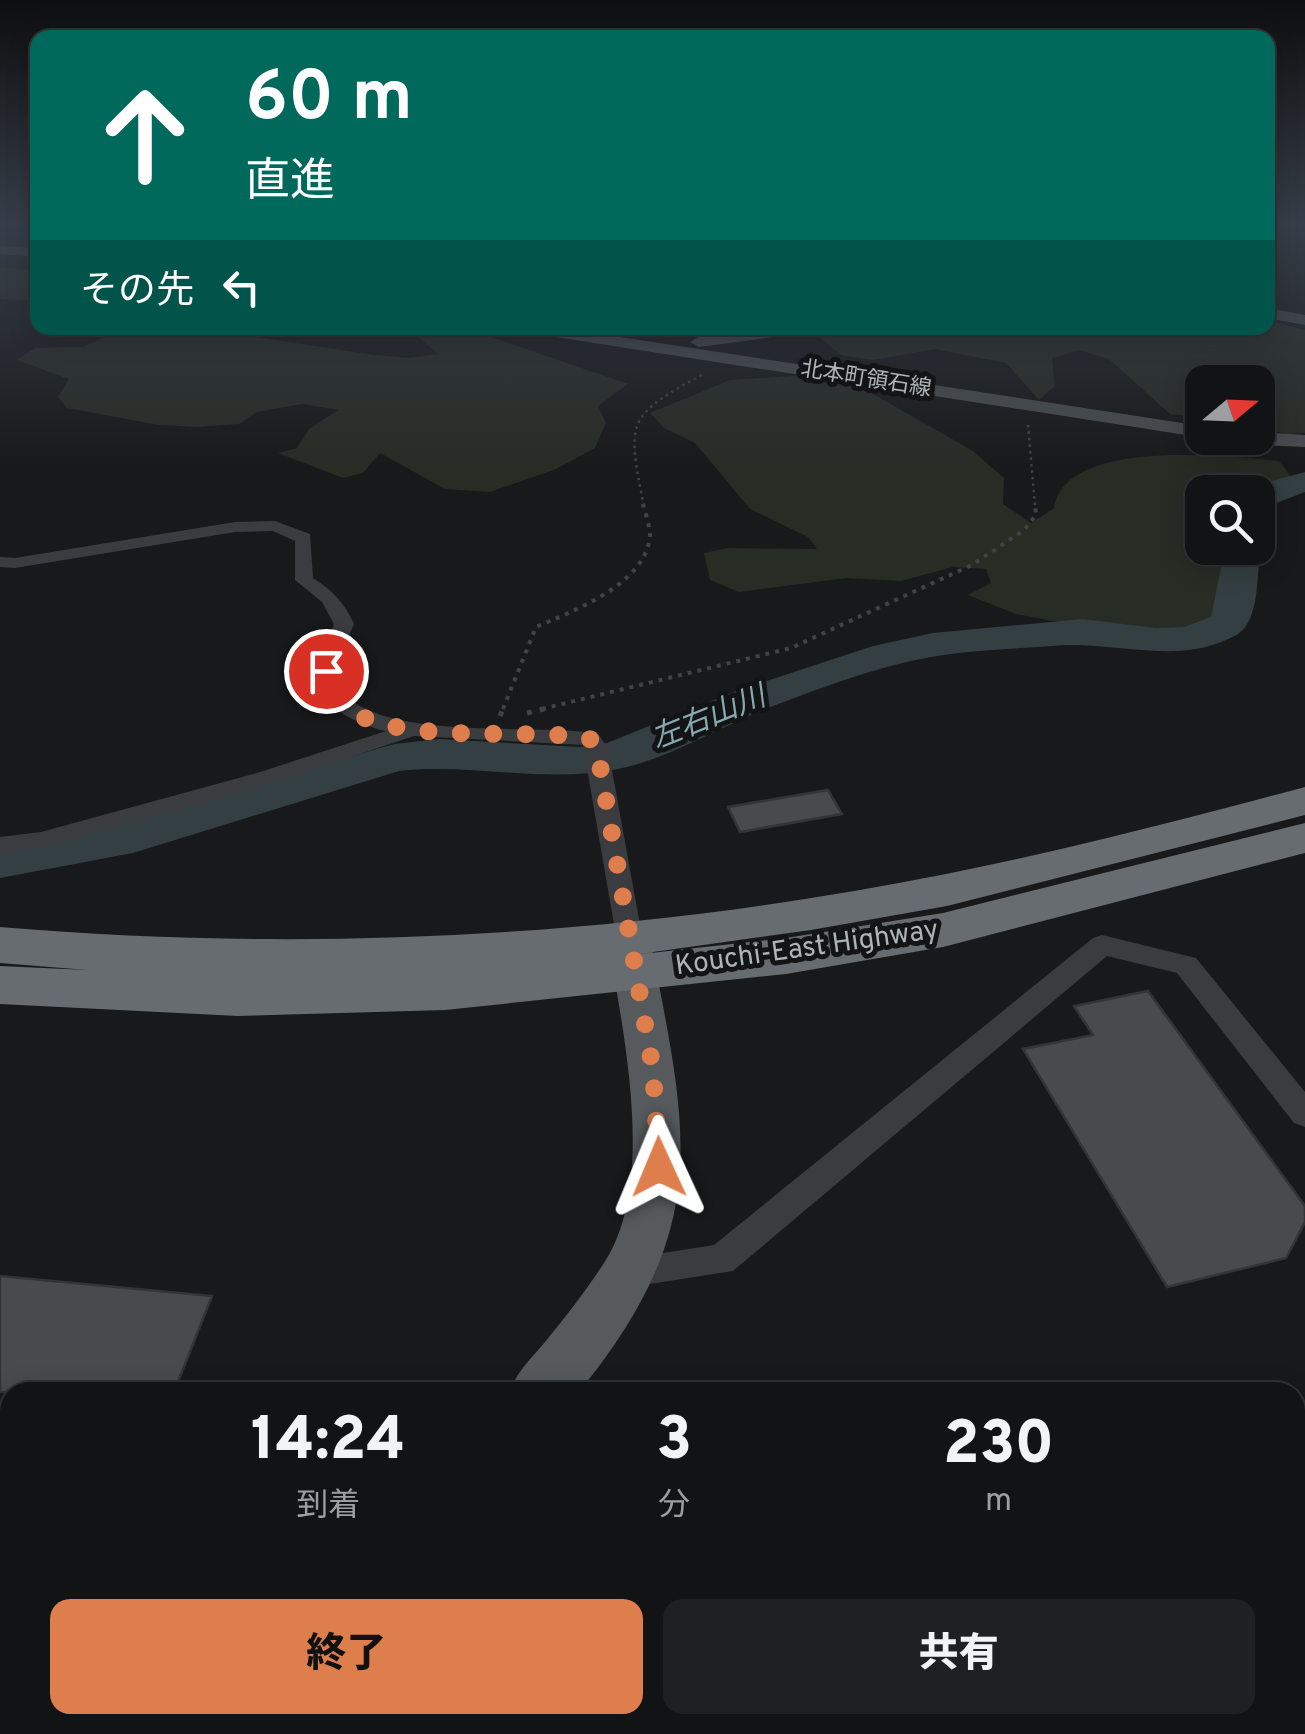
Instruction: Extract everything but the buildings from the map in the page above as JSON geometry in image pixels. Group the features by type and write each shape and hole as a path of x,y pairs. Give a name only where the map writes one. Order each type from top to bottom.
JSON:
{"highway":[{"name":"Kouchi-East Highway","path":"0,986 238,997 445,991 926,894 1305,801"},
{"name":"Kouchi-East Highway","path":"0,945 60,952 262,958 450,954 786,956 942,930 1305,838"}],"main road":[{"path":"1275,314 1305,320"},
{"name":"北本町領石線","path":"576,335 1185,429"},
{"path":"655,347 748,335"},
{"path":"1275,440 1305,441"},
{"path":"547,1382 588,1333 630,1271 647,1223 659,1167 653,1070 632,955"}],"street":[{"path":"0,562 16,564 235,526 274,526 304,538 304,580 329,596 338,606 344,624 326,671 333,694 349,709 379,722 414,729 590,739 598,758 632,955"},
{"path":"0,845 41,840 265,778 414,729"},
{"path":"630,1271 721,1260 1102,945 1186,965 1305,1114"}],"path":[{"path":"728,358 659,398 638,418 633,454 650,537 633,571 596,601 536,627 500,717 617,694 791,648 972,564 1024,530 1036,515 1027,404"}],"shaded area":[{"path":"1275,322 1305,330 1305,433 1275,431 1275,365 1185,365 1185,415 1170,414 1109,359 1080,350 1052,358 1055,386 1039,400 1006,363 935,349 873,360 841,355 817,335 1275,335"},
{"path":"110,335 253,335 408,358 438,354 415,335 485,335 628,384 598,406 606,423 595,448 556,469 490,492 445,489 380,453 363,473 343,478 278,453 297,448 309,429 338,410 302,404 257,412 239,424 159,425 67,408 58,397 69,379 17,360 35,348 83,347"},
{"path":"792,376 852,382 973,451 1004,478 1003,504 1031,523 1054,508 1065,485 1087,470 1117,461 1188,455 1279,461 1292,478 1275,482 1275,475 1185,475 1185,565 1226,565 1220,604 1212,618 1181,631 1068,624 1016,614 968,595 991,583 986,569 953,567 901,581 846,578 739,592 710,580 704,553 728,548 817,549 808,537 750,509 695,443 664,428 650,413 730,380"}],"waterway":[{"name":"左右山川","path":"1275,490 1305,482"},
{"name":"左右山川","path":"0,861 133,837 394,758 439,753 580,761 616,756 751,700 887,655 933,645 1083,631 1156,640 1190,639 1227,624 1234,607 1240,565"}],"route":[{"path":"326,671 333,694 349,709 379,722 492,736 576,736 590,739 597,748 653,1070 659,1167"}]}
